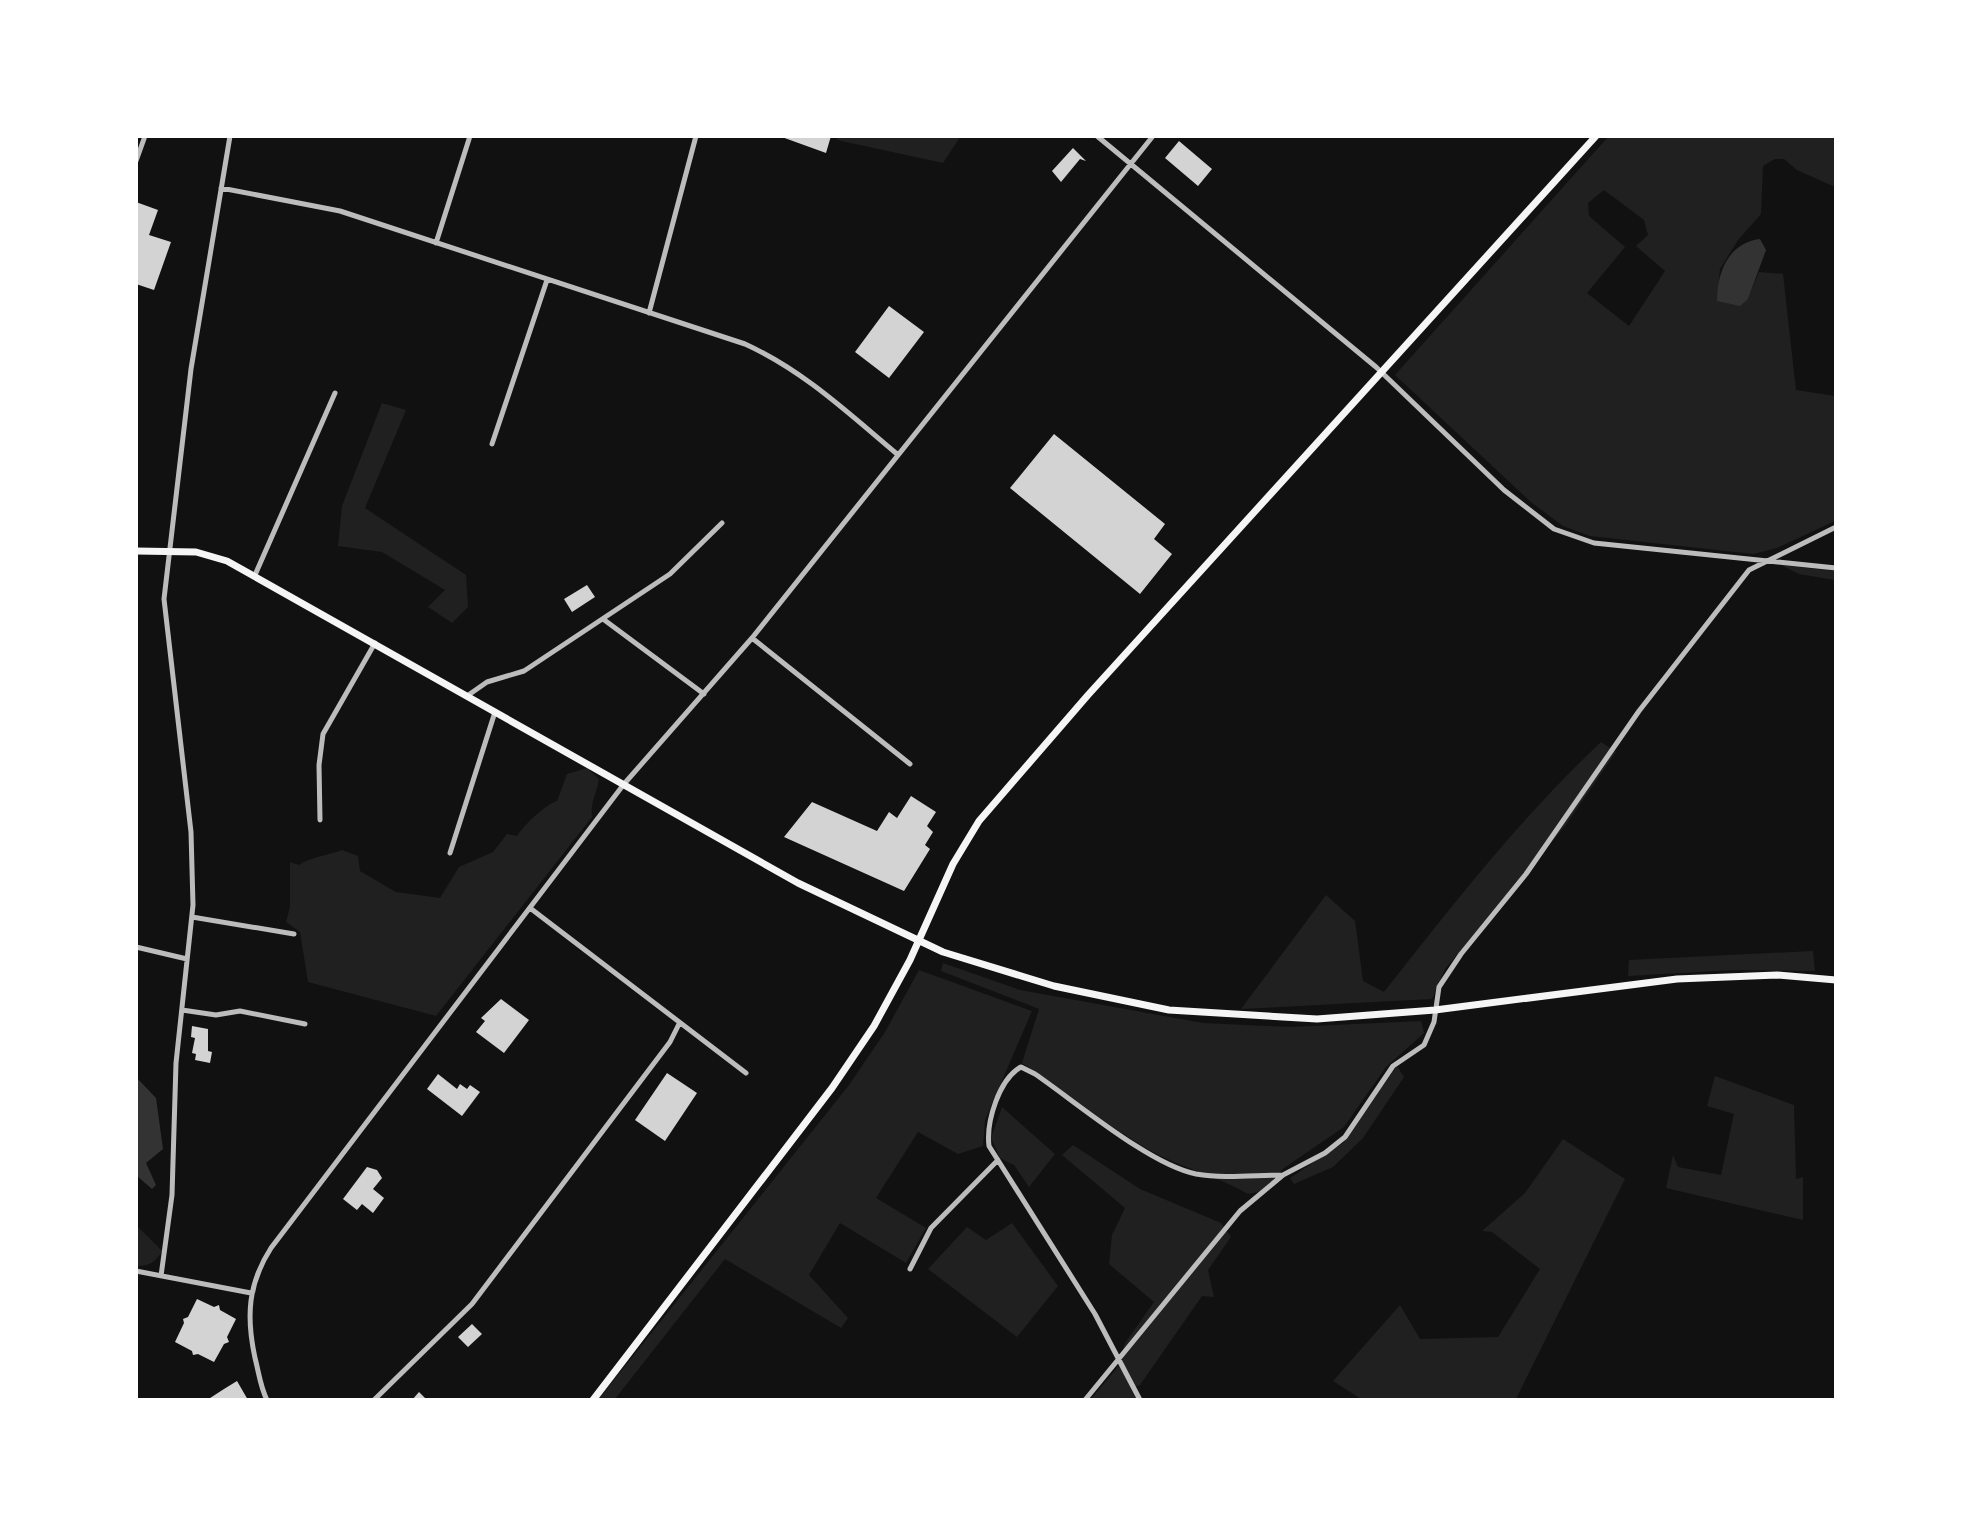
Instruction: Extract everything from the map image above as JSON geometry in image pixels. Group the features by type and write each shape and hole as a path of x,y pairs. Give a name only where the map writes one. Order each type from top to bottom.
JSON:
{"main road":[{"path":"593,1399 832,1088 874,1026 918,942 965,842 998,797 1596,136"},
{"path":"136,551 170,550 211,555 256,575 798,883 918,942 1043,983 1169,1010 1317,1019 1435,1010 1677,979 1777,975 1836,980"}],"street":[{"path":"136,161 145,136"},
{"path":"161,1276 172,1195 176,1063 192,917 191,832 164,599 191,369 230,136"},
{"path":"436,243 470,136"},
{"path":"649,313 696,136"},
{"path":"1097,136 1382,372 1504,490 1554,529 1594,543 1836,568"},
{"path":"267,1399 260,1387 251,1339 251,1293 261,1264 271,1248 624,784 752,638 1153,136"},
{"path":"221,188 340,211 745,344 780,360 803,375 897,454"},
{"path":"492,444 547,280"},
{"path":"256,575 335,393"},
{"path":"467,696 487,682 524,671 670,574 722,523"},
{"path":"1085,1399 1240,1211 1283,1175 1325,1153 1345,1137 1394,1066 1427,1041 1439,988 1461,954 1526,874 1639,711 1749,570 1836,527"},
{"path":"603,619 704,694"},
{"path":"752,638 910,764"},
{"path":"320,820 319,765 323,734 374,643"},
{"path":"450,853 495,712"},
{"path":"530,908 679,1024 747,1073"},
{"path":"192,917 294,934"},
{"path":"136,947 187,959"},
{"path":"182,1010 216,1016 240,1011 305,1024"},
{"path":"374,1399 472,1304 670,1042 679,1024"},
{"path":"1140,1399 1120,1356 989,1146 987,1132 991,1116 1011,1072 1021,1067 1166,1162 1194,1173 1228,1177 1283,1175"},
{"path":"910,1269 931,1227 998,1160"},
{"path":"136,1271 251,1293"}],"shaded area":[{"path":"839,136 960,137 943,163 837,140"},
{"path":"1608,137 1835,137 1835,187 1797,170 1784,159 1775,159 1763,166 1761,214 1738,240 1720,269 1717,301 1748,299 1759,272 1783,274 1796,390 1835,396 1835,521 1777,548 1753,554 1590,536 1563,526 1532,503 1395,375","holes":["1604,190 1644,220 1648,235 1636,246 1665,271 1629,326 1587,293 1625,247 1589,216 1588,203"]},
{"path":"1760,239 1766,250 1748,299 1740,306 1717,301 1719,280 1726,261 1740,246"},
{"path":"382,403 406,410 365,508 466,575 468,607 452,623 428,607 445,590 382,552 338,546 342,506"},
{"path":"1781,565 1835,571 1835,580 1799,574"},
{"path":"1601,742 1616,752 1565,826 1445,969 1432,999 1241,1009 1326,895 1355,921 1363,981 1384,992 1515,832"},
{"path":"587,768 599,779 592,817 436,1016 308,982 300,932 286,922 290,907 290,862 299,865 342,850 358,856 360,871 396,892 440,898 459,867 493,852 507,834 517,836 547,806 557,801 567,774"},
{"path":"1813,951 1815,971 1732,970 1628,976 1629,960"},
{"path":"943,963 1020,990 1203,1023 1291,1027 1421,1021 1424,1033 1386,1067 1344,1127 1284,1168 1262,1191 1248,1194 1151,1151 1022,1063 1039,1009 941,971"},
{"path":"919,970 1032,1011 985,1120 983,1146 958,1154 918,1132 876,1198 926,1228 906,1263 840,1223 809,1275 848,1318 841,1328 725,1259 615,1399 598,1400 849,1085 885,1032"},
{"path":"1397,1066 1404,1077 1363,1138 1333,1167 1294,1184 1290,1178 1343,1143"},
{"path":"1715,1076 1794,1105 1796,1179 1803,1177 1803,1220 1666,1188 1673,1155 1678,1167 1721,1175 1734,1114 1707,1106"},
{"path":"137,1078 156,1098 163,1149 146,1163 156,1185 152,1189 137,1176"},
{"path":"1002,1107 1055,1154 1029,1187 1014,1165 1000,1158 991,1138"},
{"path":"1563,1139 1625,1179 1516,1399 1361,1399 1333,1381 1400,1305 1420,1339 1498,1337 1540,1269 1492,1232 1482,1231 1525,1193"},
{"path":"1073,1145 1140,1189 1221,1223 1231,1237 1208,1270 1214,1297 1202,1296 1140,1385 1130,1388 1136,1399 1091,1399 1117,1368 1125,1343 1154,1302 1109,1264 1112,1235 1125,1208 1062,1155"},
{"path":"1012,1223 1058,1286 1017,1337 928,1269 967,1227 986,1240"},
{"path":"137,1226 162,1251 152,1263 137,1266"}],"building":[{"path":"779,136 831,136 826,153"},
{"path":"1179,141 1212,169 1198,186 1165,158"},
{"path":"1073,148 1086,161 1080,159 1061,182 1052,171"},
{"path":"136,202 158,210 149,235 171,242 154,290 136,284"},
{"path":"889,306 924,332 889,378 855,352"},
{"path":"1054,434 1165,524 1154,539 1172,554 1140,594 1010,488"},
{"path":"587,585 595,597 572,612 564,599"},
{"path":"911,796 936,812 927,826 933,832 925,845 930,849 904,891 784,837 812,802 877,831 889,812 897,818"},
{"path":"501,999 529,1020 504,1053 476,1032 485,1021 481,1018"},
{"path":"192,1026 208,1029 208,1051 212,1052 210,1063 195,1060 196,1054 192,1053 195,1038 191,1037"},
{"path":"667,1073 697,1093 665,1141 635,1120"},
{"path":"438,1074 457,1089 460,1084 467,1089 470,1085 480,1092 462,1116 427,1089"},
{"path":"367,1167 377,1170 382,1178 373,1189 384,1198 373,1213 362,1204 357,1210 343,1199"},
{"path":"197,1299 214,1307 219,1305 220,1310 236,1319 227,1337 229,1342 224,1344 214,1362 198,1354 193,1355 192,1351 175,1342 184,1323 183,1319 188,1317"},
{"path":"472,1324 482,1334 468,1347 458,1337"},
{"path":"237,1381 248,1400 207,1400 224,1389"},
{"path":"419,1392 427,1400 412,1400"}]}
